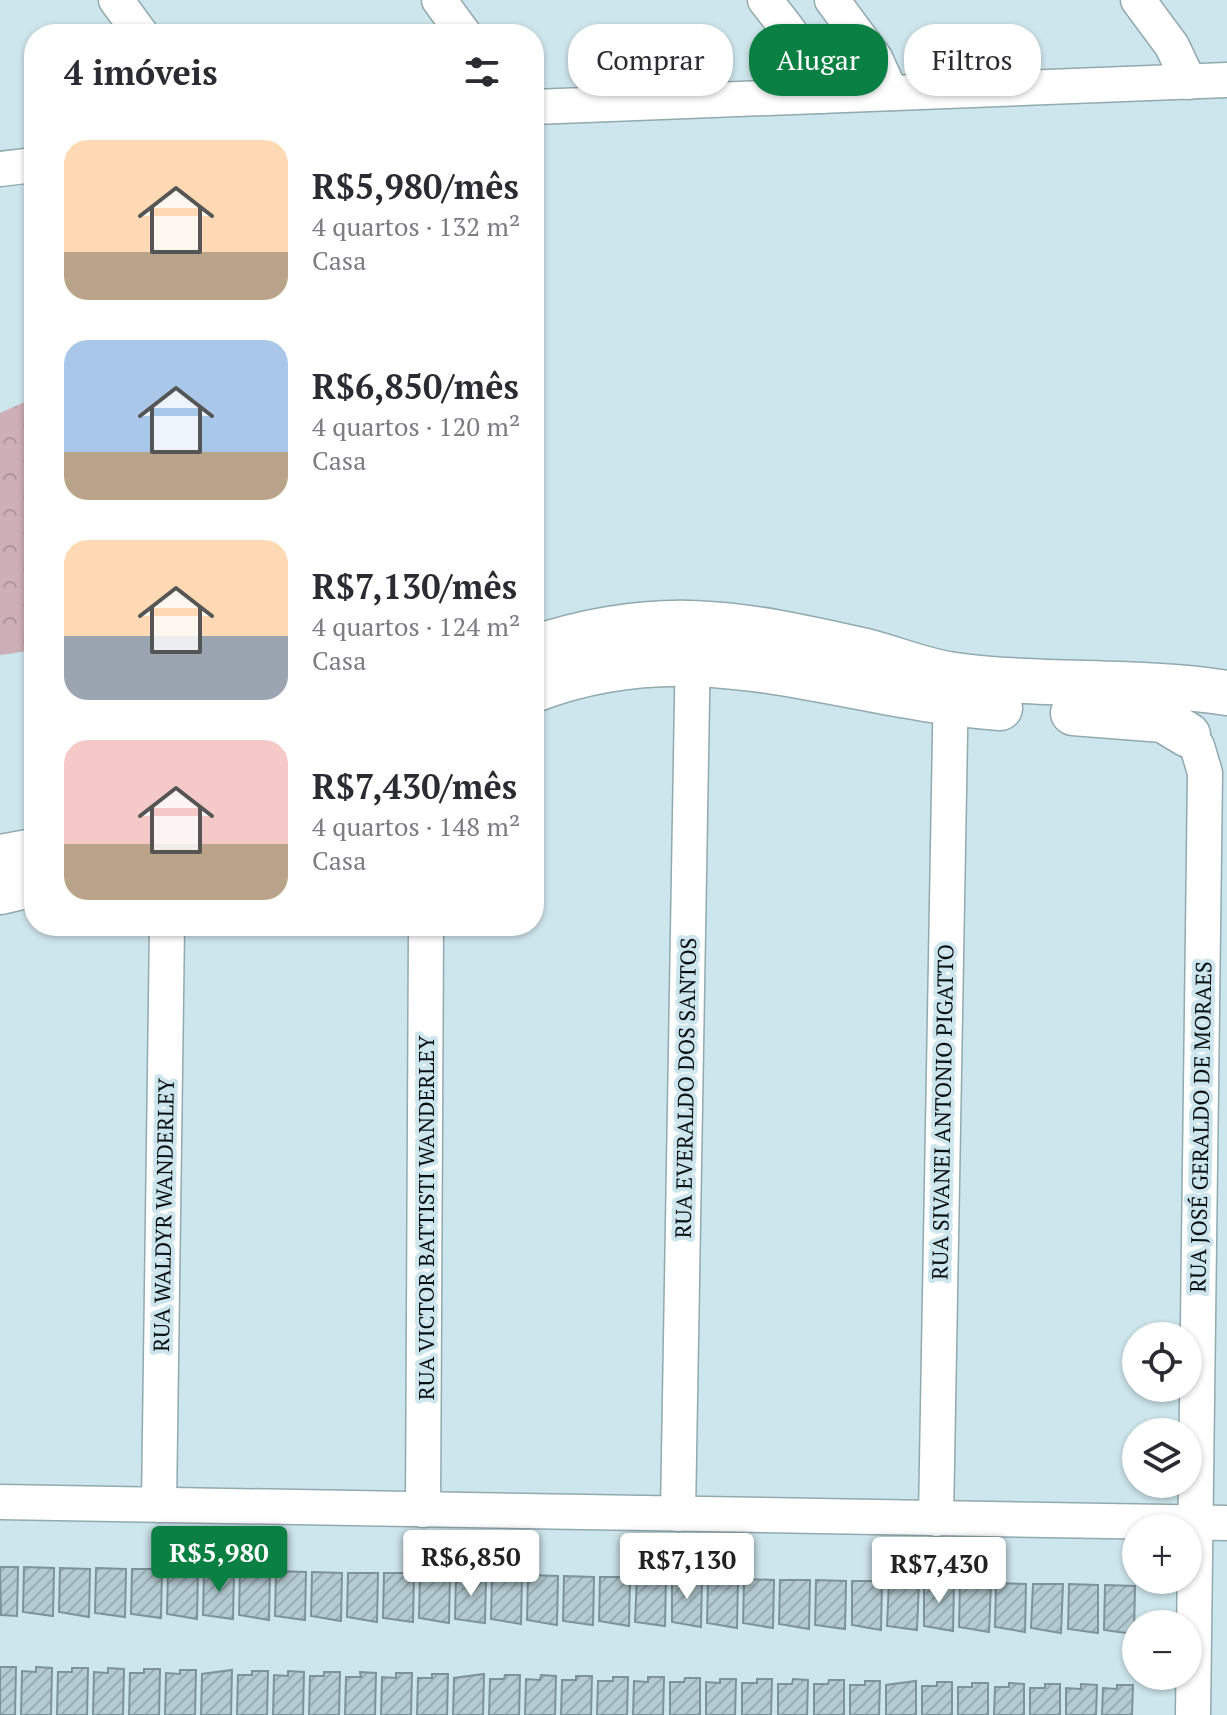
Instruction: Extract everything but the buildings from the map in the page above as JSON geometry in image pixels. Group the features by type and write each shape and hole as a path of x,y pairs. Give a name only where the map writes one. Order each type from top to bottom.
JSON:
{"street":[{"path":"116,0 134,24"},
{"path":"439,0 457,24"},
{"path":"765,0 783,24"},
{"path":"832,0 875,58 891,93"},
{"path":"1138,0 1172,46 1189,82"},
{"path":"888,93 1227,80"},
{"path":"544,107 822,96"},
{"path":"0,169 24,166"},
{"path":"544,645 601,627 693,641 754,666 950,689 1163,720 1188,735"},
{"path":"544,687 693,641"},
{"name":"RUA EVERALDO DOS SANTOS","path":"678,1514 693,641"},
{"path":"950,689 1043,684 1227,693"},
{"name":"RUA SIVANEI ANTONIO PIGATTO","path":"936,1519 950,689"},
{"name":"RUA JOSÉ GERALDO DE MORAES","path":"1188,735 1197,746 1205,773 1211,1524 1193,1715"},
{"path":"0,857 24,853"},
{"path":"0,892 24,886"},
{"name":"RUA WALDYR WANDERLEY","path":"159,1505 167,936"},
{"name":"RUA VICTOR BATTISTI WANDERLEY","path":"423,1510 426,936"},
{"path":"0,1502 1211,1524"}],"green space":[{"path":"24,402 24,651 0,655 0,413"}]}
